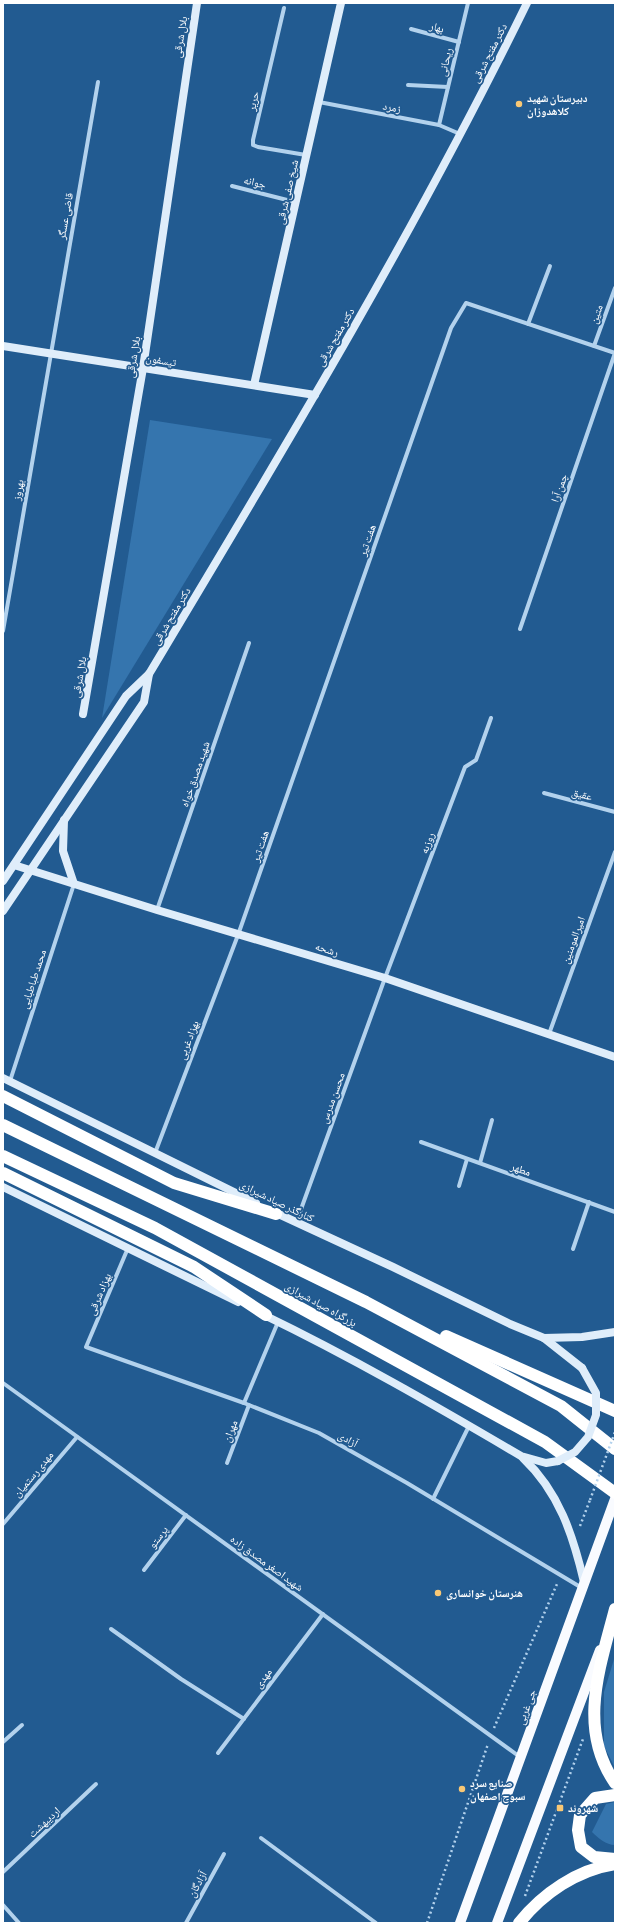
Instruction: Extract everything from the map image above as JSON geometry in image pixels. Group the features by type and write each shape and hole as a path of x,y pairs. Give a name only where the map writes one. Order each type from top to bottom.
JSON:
{"highway":[{"path":"3,1096 174,1183 276,1214"},
{"name":"بزرگراه صیاد شیرازی","path":"3,1125 172,1206 366,1302 561,1406 615,1450"},
{"name":"بزرگراه صیاد شیرازی","path":"3,1156 155,1228 538,1438 615,1493"},
{"path":"3,1173 194,1267 266,1316"},
{"path":"366,1302 615,1411"},
{"path":"615,1608 596,1682 594,1721 598,1748 607,1771 615,1783"},
{"path":"615,1795 595,1798 580,1815 578,1830 581,1848 594,1858 615,1859"},
{"path":"519,1923 532,1907 563,1883 601,1866 615,1864"}],"main road":[{"name":"جی غربی","path":"460,1923 615,1499"},
{"path":"497,1923 615,1608"}],"street":[{"name":"بلال شرقی","path":"83,714 142,368 197,3"},
{"name":"شیخ صفی شرقی","path":"254,386 341,3"},
{"name":"ریحانی","path":"439,125 468,3"},
{"name":"دکتر مفتح شرقی","path":"3,881 126,696 149,674 315,395 387,269 460,134 527,3"},
{"name":"حریر","path":"284,8 253,145 306,155"},
{"name":"بهار","path":"411,29 459,42"},
{"name":"قاضی عسگر","path":"50,353 98,82"},
{"path":"408,85 448,87"},
{"name":"زمرد","path":"319,102 439,125 460,134"},
{"name":"جوانه","path":"232,186 296,202"},
{"path":"528,324 550,266"},
{"name":"متین","path":"594,346 615,288"},
{"name":"هفت تیر","path":"238,935 451,328 466,303 615,353"},
{"name":"تیسفون","path":"3,346 315,395"},
{"name":"بهروز","path":"3,630 50,353"},
{"name":"چمن آرا","path":"520,629 615,353"},
{"name":"شهید مصدق خواه","path":"157,910 250,643"},
{"name":"دکتر مفتح شرقی","path":"3,911 144,702 149,674"},
{"name":"روزبه","path":"385,978 465,767 476,760 491,718"},
{"name":"عقیق","path":"544,793 615,812"},
{"path":"64,819 63,851 74,884"},
{"name":"امیرالمومنین","path":"549,1034 615,852"},
{"name":"رشحه","path":"14,865 238,935 385,978 615,1057"},
{"name":"محمد طباطبایی","path":"6,1079 74,884"},
{"name":"بهزاد غربی","path":"155,1153 238,935"},
{"name":"محسن مدرس","path":"296,1223 385,978"},
{"name":"کنارگذر صیاد شیرازی","path":"6,1079 276,1214 387,1264 510,1324 544,1338"},
{"path":"480,1163 492,1120"},
{"name":"مطهر","path":"422,1142 615,1212"},
{"path":"459,1186 467,1159"},
{"path":"3,1187 278,1322 312,1337 373,1370 521,1456 546,1463 558,1461 575,1452 588,1437 596,1415 596,1393 582,1368 544,1338"},
{"path":"573,1249 589,1202"},
{"name":"بهزاد شرقی","path":"86,1347 128,1248"},
{"path":"244,1403 278,1322"},
{"path":"544,1338 582,1337 615,1332"},
{"name":"آزادی","path":"86,1347 244,1403 319,1433 583,1585"},
{"name":"شهید اصغر مصدق زاده","path":"3,1383 520,1757"},
{"name":"مهران","path":"227,1463 249,1405"},
{"path":"433,1499 469,1426"},
{"name":"مهدی رستمیان","path":"3,1524 77,1437"},
{"path":"521,1456 538,1473 554,1498 566,1522 574,1543 583,1585"},
{"name":"پرستو","path":"144,1570 186,1515"},
{"name":"مهدی","path":"218,1753 323,1614"},
{"path":"111,1629 181,1679 244,1719"},
{"path":"3,1742 22,1726"},
{"name":"اردیبهشت","path":"3,1872 96,1784"},
{"path":"260,1838 376,1923"},
{"name":"آزادگان","path":"186,1923 224,1854"},
{"path":"3,1905 19,1923"}],"path":[{"path":"574,1543 615,1432"},
{"path":"530,1895 524,1899 584,1736 594,1721"}],"shaded area":[{"path":"150,420 272,439 102,718"},
{"path":"615,1656 615,1768 604,1746 604,1692"},
{"path":"615,1802 615,1845 612,1845 600,1839 592,1832 606,1804"}],"place":[{"name":"دبیرستان شهید کلاهدوزان","path":"519,104"},
{"name":"هنرستان خوانساری","path":"438,1593"},
{"name":"صنایع سرد سبوح اصفهان","path":"462,1789"},
{"name":"شهروند","path":"560,1808"}]}
